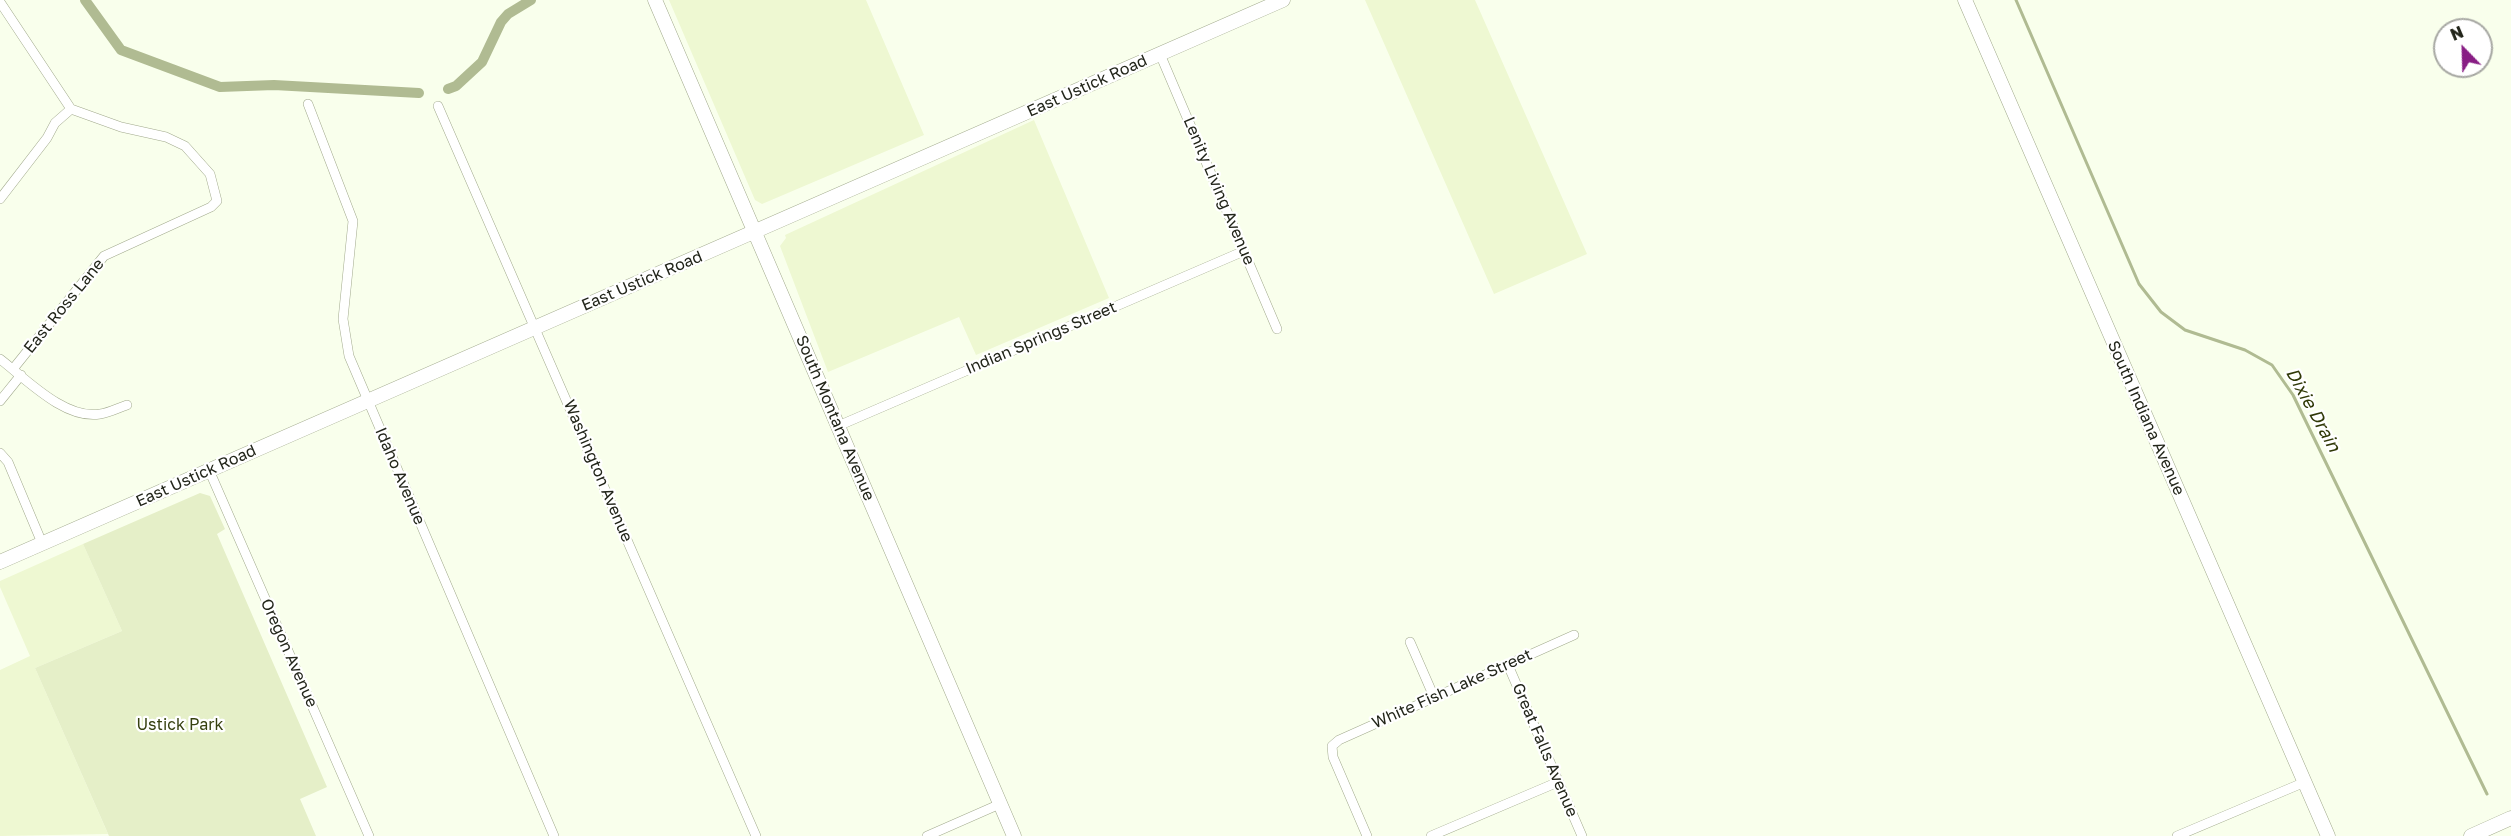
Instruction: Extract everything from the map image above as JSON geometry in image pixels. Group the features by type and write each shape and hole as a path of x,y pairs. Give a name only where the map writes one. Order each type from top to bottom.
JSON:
{"main road":[{"name":"South Montana Avenue","path":"656,0 1014,836"},
{"name":"East Ustick Road","path":"0,562 1283,0"},
{"name":"South Indiana Avenue","path":"1965,0 2328,836"},
{"path":"2471,836 2511,818"}],"street":[{"path":"0,2 71,110 55,123 47,138 0,199"},
{"name":"Lenity Living Avenue","path":"1160,54 1277,329"},
{"name":"Idaho Avenue","path":"308,104 353,221 343,320 349,356 554,836"},
{"name":"Washington Avenue","path":"438,106 756,836"},
{"name":"East Ross Lane","path":"0,401 9,368 104,256 211,207 217,201 210,174 185,146 166,137 121,127 71,110"},
{"name":"Indian Springs Street","path":"838,426 1244,251"},
{"path":"9,368 59,406 81,414 100,414 127,405"},
{"path":"0,453 8,462 42,543"},
{"name":"Oregon Avenue","path":"209,470 369,836"},
{"name":"White Fish Lake Street","path":"1367,836 1333,757 1332,746 1339,740 1574,635"},
{"path":"1410,642 1434,697"},
{"name":"Great Falls Avenue","path":"1508,665 1582,836"},
{"path":"1438,835 1558,782"},
{"path":"2177,836 2305,782"},
{"path":"927,836 1000,804"}],"shaded area":[{"path":"669,0 866,0 924,135 762,204 755,200"},
{"path":"1365,0 1475,0 1587,254 1494,294"},
{"path":"1034,120 1109,298 976,355 959,317 828,372 780,246 786,238 785,235"},
{"path":"83,544 122,631 35,668 108,834 0,836 0,670 30,656 0,587 0,581"}],"green space":[{"name":"Ustick Park","path":"200,493 210,496 225,529 217,534 327,787 300,799 316,836 109,836 35,668 122,631 83,544"}],"waterway":[{"path":"85,0 121,50 220,87 274,85 419,93"},
{"path":"448,89 456,86 482,62 501,22 508,14 531,0"},
{"name":"Dixie Drain","path":"2016,0 2139,284 2161,312 2185,330 2245,350 2272,365 2293,395 2487,794"}]}
